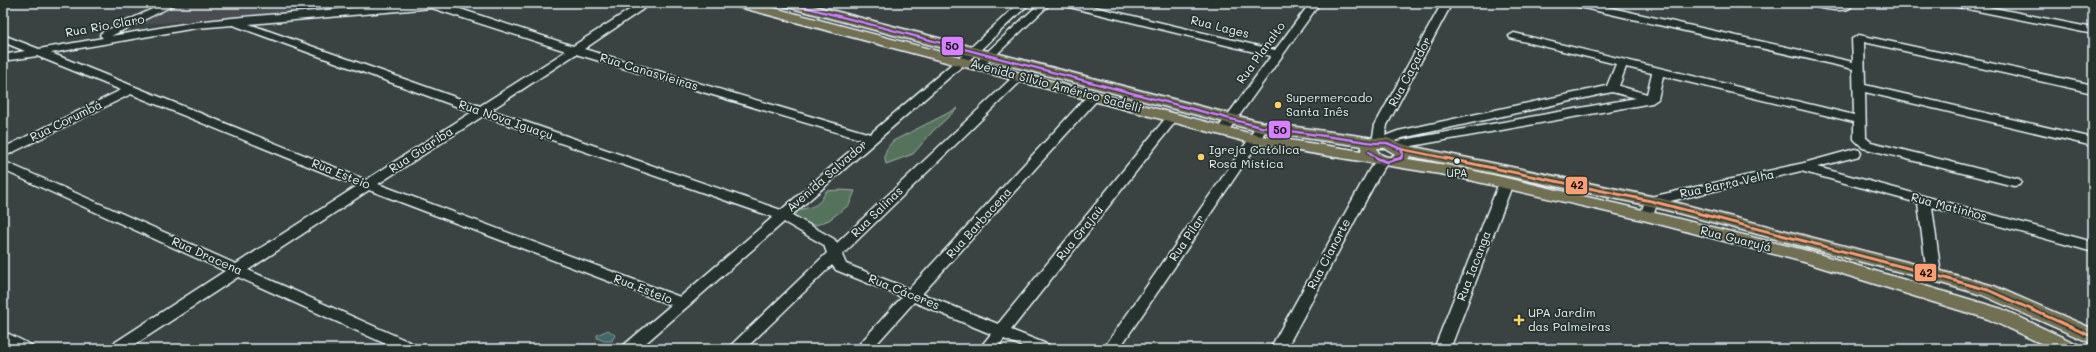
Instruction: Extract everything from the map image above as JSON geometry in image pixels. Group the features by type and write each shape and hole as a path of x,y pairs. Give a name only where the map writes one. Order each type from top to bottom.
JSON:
{"main road":[{"name":"Avenida Silvio Américo Sadelli","path":"740,3 961,61 983,61 1258,133 1385,150"},
{"name":"Avenida Silvio Américo Sadelli","path":"789,3 972,52 983,61 1019,77 1173,117 1226,125"},
{"name":"Rua Guarujá","path":"1385,150 1452,171 1506,183 1649,209 1994,314 2070,349"},
{"name":"Rua Guarujá","path":"1385,150 1934,275 1988,290 2038,311 2093,337"}],"street":[{"path":"89,42 173,3"},
{"name":"Rua Rio Claro","path":"3,58 152,31 232,21 450,3"},
{"name":"Rua Guariba","path":"116,349 367,184 647,3"},
{"name":"Avenida Salvador","path":"629,349 781,215 972,52 1026,3"},
{"path":"983,61 1046,3"},
{"name":"Rua Lages","path":"1065,3 1276,54"},
{"name":"Rua Planalto","path":"1226,125 1276,54 1315,3"},
{"name":"Rua Caçador","path":"1385,150 1381,125 1447,3"},
{"path":"1576,3 1858,67"},
{"path":"1814,3 1835,8 1846,5"},
{"path":"1952,3 2093,31"},
{"name":"Rua Canasvieiras","path":"430,4 575,50 871,138"},
{"name":"Rua Nova Iguaçu","path":"232,21 481,111 781,215"},
{"path":"1514,36 1860,120"},
{"name":"Rua Esteio","path":"3,38 129,90 367,184 681,303"},
{"path":"2014,182 1867,145 1860,140 1858,39 1864,38 2093,89"},
{"path":"1612,88 1622,63"},
{"path":"1652,99 1658,72"},
{"name":"Rua Salinas","path":"735,349 1019,77"},
{"path":"1859,87 2093,142"},
{"path":"1385,150 1398,135 1612,88 1652,99"},
{"name":"Rua Corumbá","path":"3,153 129,90"},
{"name":"Rua Barbacena","path":"863,349 914,295 1094,96"},
{"path":"1385,150 1652,99"},
{"name":"Rua Grajaú","path":"987,349 1173,117"},
{"name":"Rua Pilar","path":"1111,349 1258,133"},
{"name":"Rua Cianorte","path":"1278,349 1385,150"},
{"name":"Rua Barra Velha","path":"1649,209 1709,187 1804,168 1855,153"},
{"name":"Rua Dracena","path":"3,166 238,270 411,349"},
{"name":"Rua Matinhos","path":"1804,168 2093,247"},
{"name":"Rua Iacanga","path":"1442,349 1506,183"},
{"path":"1924,201 1934,275"},
{"name":"Rua Cáceres","path":"781,215 829,242 833,246 836,261 841,267 914,295 1044,349"},
{"path":"3,337 26,349"}],"shaded area":[{"path":"183,3 394,3 134,25"}],"green space":[{"path":"958,108 933,131 913,154 886,164 886,151 893,141"},
{"path":"826,191 855,191 849,205 829,220 816,225 803,224 790,215 801,209 814,206 822,198"}],"water":[{"path":"608,330 615,335 612,341 604,341 597,338 597,335"}],"transit line":[{"name":"50","path":"789,3 1261,127 1374,143 1387,143 1401,149 1403,154 1400,159 1387,162 1376,158 1369,152"},
{"name":"42","path":"1401,149 1651,201 1934,275 1988,290 2038,311 2093,337"}],"place":[{"name":"Supermercado Santa Inês","path":"1278,105"},
{"name":"Igreja Católica Rosa Mística","path":"1201,157"},
{"name":"UPA","path":"1457,161"},
{"name":"UPA Jardim das Palmeiras","path":"1519,320"}]}
